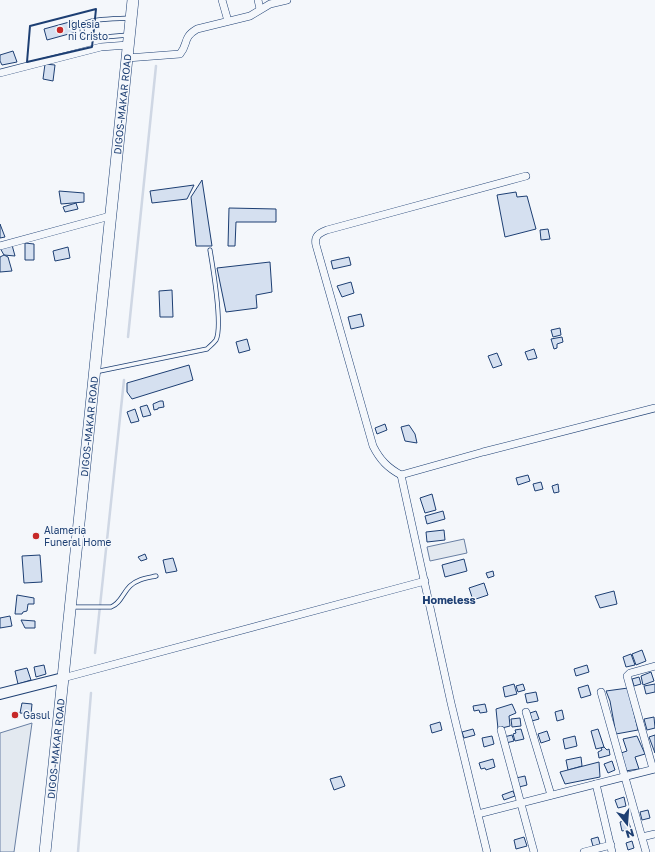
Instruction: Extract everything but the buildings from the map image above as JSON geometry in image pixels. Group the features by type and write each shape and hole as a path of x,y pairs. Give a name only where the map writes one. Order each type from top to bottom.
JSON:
{"main road":[{"name":"DIGOS-MAKAR ROAD","path":"45,852 133,0"}],"street":[{"path":"222,0 228,21"},
{"path":"258,0 260,9"},
{"path":"127,58 180,54 190,33 250,16 270,4 287,0"},
{"path":"0,73 129,40"},
{"path":"526,176 327,230 318,234 316,237 316,245 373,446 382,462 391,470 401,475 483,452 655,408"},
{"path":"0,246 110,216"},
{"path":"401,475 451,702 487,852"},
{"path":"0,694 425,581"},
{"path":"478,814 654,769 628,676 630,673 655,666"},
{"path":"601,692 646,852"},
{"path":"526,712 551,795"},
{"path":"501,730 534,852"},
{"path":"584,852 612,848 596,784"},
{"path":"642,837 655,834"}],"lane":[{"path":"129,40 89,38 83,34 82,27 90,21 131,18"},
{"path":"94,372 206,349 212,345 216,340 218,332 218,306 210,250"},
{"path":"70,607 111,607 120,601 130,586 135,582 141,579 156,576"}],"shaded area":[{"path":"464,539 467,553 430,561 427,547"},
{"path":"32,723 14,852 0,852 0,733"}],"waterway":[{"path":"128,337 156,66"},
{"path":"95,653 124,380"},
{"path":"78,852 91,693"}],"wall":[{"path":"96,9 92,47 27,62 30,26 96,9"}],"place":[{"name":"Iglesia ni Cristo","path":"60,30"},
{"name":"Alameria Funeral Home","path":"36,536"},
{"name":"Gasul","path":"15,715"}],"district":[{"name":"Homeless","path":"449,599"}]}
